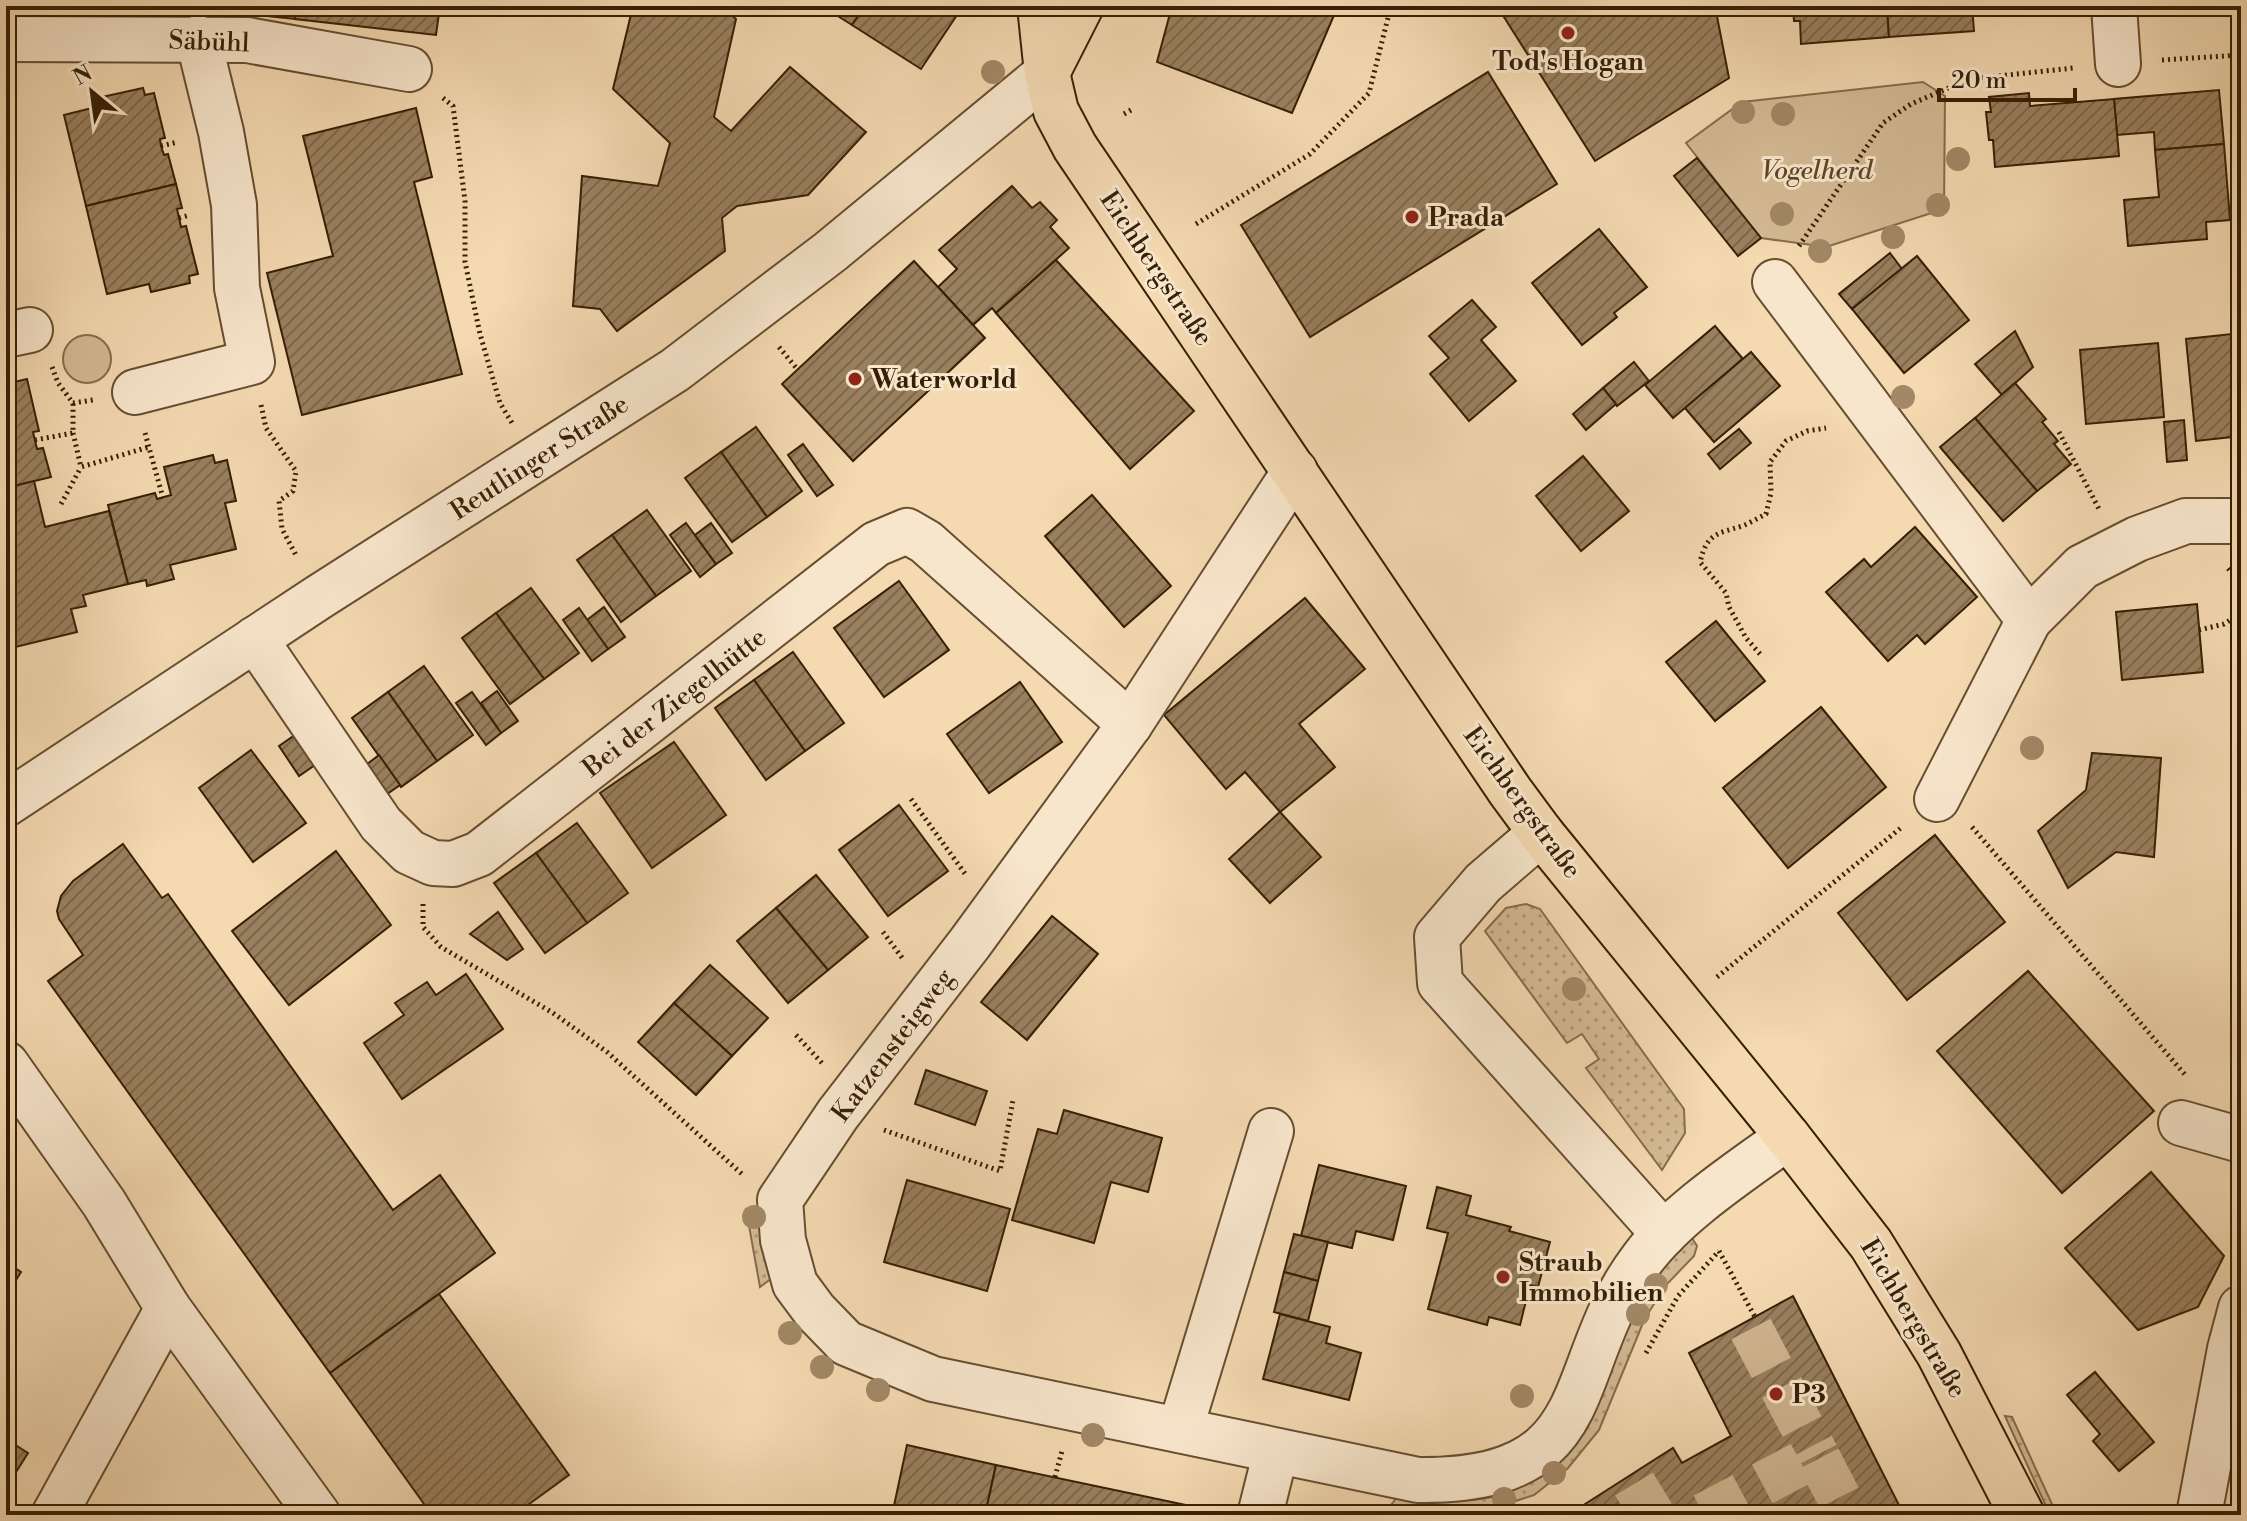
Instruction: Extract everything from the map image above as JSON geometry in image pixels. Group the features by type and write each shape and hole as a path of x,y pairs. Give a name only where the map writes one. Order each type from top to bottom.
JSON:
{"main road":[{"path":"1040,6 1047,73"},
{"name":"Reutlinger Straße","path":"1047,73 1081,6"},
{"name":"Eichbergstraße","path":"1047,73 1056,111 1075,147 1541,833 1871,1244 1939,1354 2022,1515"}],"street":[{"path":"2114,6 2118,64"},
{"name":"Säbühl","path":"6,39 198,38 249,23 409,69"},
{"path":"135,392 252,362 237,288 234,205 221,132 198,38"},
{"name":"Reutlinger Straße","path":"6,804 255,639 675,370 830,252 1047,73"},
{"path":"1775,282 2029,620"},
{"name":"Katzensteigweg","path":"780,1200 838,1114 1130,724 1295,471"},
{"path":"1937,799 2029,620 2082,567 2137,539 2186,521 2241,521"},
{"name":"Bei der Ziegelhütte","path":"433,863 453,864 479,854 876,544 907,531 926,542 1130,724"},
{"path":"255,639 381,824 409,852 433,863"},
{"path":"1541,833 1483,883 1437,937 1440,983 1677,1223"},
{"path":"6,1064 104,1203 168,1308 318,1515"},
{"path":"2181,1123 2241,1140"},
{"path":"1180,1430 1271,1131"},
{"path":"780,1200 783,1240 795,1284 815,1311 846,1343 933,1379 1418,1480 1449,1481 1491,1474 1519,1464 1548,1443 1571,1414 1616,1304 1641,1260 1677,1223 1788,1137"},
{"path":"63,1499 168,1308"},
{"path":"2199,1515 2230,1349 2241,1308"},
{"path":"1260,1515 1276,1451"}],"path":[{"path":"1196,224 1310,154 1369,93 1391,6"},
{"path":"1775,282 1883,123 1911,104 1970,79 2241,55"},
{"path":"409,69 453,106 465,201 465,262 480,334 500,403 512,423"},
{"path":"1124,114 1131,110"},
{"path":"29,342 73,403 73,433 81,467 61,504"},
{"path":"73,403 135,392 163,498"},
{"path":"1760,654 1746,638 1729,607 1726,593 1700,562 1704,547 1713,535 1745,525 1766,514 1771,493 1770,462 1786,441 1807,431 1842,425 1871,410"},
{"path":"266,428 296,471 293,491 279,501 282,529 298,559"},
{"path":"2059,432 2102,515 2137,539"},
{"path":"35,440 73,433"},
{"path":"81,467 149,447"},
{"path":"2199,630 2224,624 2235,617 2240,583 2225,565"},
{"path":"911,799 992,911"},
{"path":"1713,980 1937,799 1980,833 2190,1080"},
{"path":"433,863 422,908 423,927 441,947 553,1013 607,1052 743,1175 780,1200"},
{"path":"838,1114 1000,1171 1013,1100"},
{"path":"1677,1223 1719,1251 1755,1317"}],"green space":[{"name":"Vogelherd","path":"1923,82 1945,96 1944,209 1826,247 1761,238 1686,143 1742,102"},
{"path":"87,335 104,342 111,359 104,376 87,383 70,376 63,359 70,342"},
{"path":"1526,904 1540,909 1684,1109 1685,1133 1662,1170 1586,1068 1599,1059 1582,1034 1567,1043 1485,931 1506,908"},
{"path":"746,1209 765,1212 772,1278 760,1287"},
{"path":"1692,1238 1697,1246 1694,1256 1667,1284 1645,1318 1599,1430 1568,1468 1534,1495 1497,1507 1448,1511 1391,1505 1399,1495 1460,1500 1496,1496 1537,1478 1563,1457 1590,1422 1638,1303 1658,1274"},
{"path":"2005,1416 2012,1417 2057,1515 2050,1515"}],"building":[{"path":"200,6 296,6 295,19 200,9"},
{"path":"296,6 440,6 436,35 295,19"},
{"path":"633,6 721,6 736,19 714,117 731,131 790,67 866,132 808,195 737,206 722,218 725,251 617,331 600,309 573,306 582,176 658,186 670,143 613,89"},
{"path":"822,6 865,6 852,25"},
{"path":"865,6 943,6 957,15 921,69 852,25"},
{"path":"1172,6 1338,6 1292,113 1157,62"},
{"path":"1497,6 1715,6 1729,78 1595,161"},
{"path":"1793,6 1887,6 1889,37 1801,44 1800,21 1794,21"},
{"path":"1887,6 1972,6 1974,31 1889,37"},
{"path":"1488,72 1557,184 1310,337 1241,225"},
{"path":"143,88 145,95 154,93 165,138 160,139 161,146 164,155 168,154 176,184 86,206 64,115 104,105 102,97"},
{"path":"2219,90 2224,144 2155,150 2154,132 2117,135 2114,99"},
{"path":"2029,93 2030,106 2114,99 2119,156 1995,167 1986,112 1991,112 1989,97"},
{"path":"416,108 432,177 414,182 462,374 302,415 267,273 333,256 303,136"},
{"path":"2224,144 2230,220 2206,222 2207,239 2128,246 2124,200 2159,197 2155,150"},
{"path":"1697,158 1761,238 1738,256 1674,176"},
{"path":"176,184 182,208 177,209 181,227 186,226 198,274 189,276 190,283 151,292 149,284 107,294 86,206"},
{"path":"1012,186 1032,208 1040,202 1057,220 1050,227 1069,248 996,313 992,308 973,325 938,287 957,269 939,250"},
{"path":"1599,229 1647,287 1614,313 1617,317 1582,345 1532,283"},
{"path":"1890,253 1902,269 1852,309 1839,294"},
{"path":"1917,256 1969,320 1904,373 1852,309"},
{"path":"1056,260 1194,411 1130,469 996,313"},
{"path":"914,261 985,338 853,461 782,384"},
{"path":"1472,300 1496,327 1481,340 1516,381 1469,421 1430,374 1449,358 1429,336"},
{"path":"1715,326 1743,359 1673,418 1645,385"},
{"path":"2015,331 2033,367 2002,395 1975,364"},
{"path":"2241,333 2241,436 2196,441 2186,339"},
{"path":"2158,343 2164,417 2086,424 2080,350"},
{"path":"1751,352 1780,386 1714,442 1685,408"},
{"path":"1634,362 1649,381 1617,406 1603,388"},
{"path":"27,379 39,431 33,432 37,449 43,448 51,477 6,488 6,384"},
{"path":"2015,383 2046,419 2042,422 2058,441 2054,444 2071,464 2037,491 1975,418"},
{"path":"1603,388 1616,404 1586,430 1573,414"},
{"path":"1975,418 2037,491 2003,521 1940,447"},
{"path":"2184,420 2187,460 2167,462 2164,422"},
{"path":"756,427 802,491 767,517 721,452"},
{"path":"1739,429 1751,443 1720,469 1708,454"},
{"path":"803,444 833,485 817,496 788,455"},
{"path":"721,452 767,517 732,542 685,478"},
{"path":"213,455 215,463 227,460 236,501 225,503 236,549 170,565 174,579 147,586 146,580 128,584 108,505 155,493 157,499 171,495 164,467"},
{"path":"1583,456 1629,511 1581,551 1536,496"},
{"path":"34,481 45,527 109,511 128,584 83,595 86,606 71,609 77,632 11,648 6,628 6,488"},
{"path":"1092,495 1171,586 1124,627 1045,536"},
{"path":"647,510 691,571 656,596 612,535"},
{"path":"686,523 716,564 700,577 670,535"},
{"path":"711,523 732,553 716,564 695,535"},
{"path":"1915,527 1977,597 1925,644 1917,635 1888,661 1826,592 1864,559 1871,567"},
{"path":"612,535 656,596 621,622 577,560"},
{"path":"899,581 949,650 884,697 834,628"},
{"path":"531,588 579,653 544,679 496,613"},
{"path":"1305,598 1365,669 1299,724 1335,767 1280,812 1245,772 1226,789 1164,715"},
{"path":"2197,604 2203,672 2122,680 2116,612"},
{"path":"604,607 625,637 608,649 587,620"},
{"path":"579,608 608,649 592,661 563,620"},
{"path":"496,613 544,679 510,704 462,638"},
{"path":"1716,621 1765,681 1715,721 1666,662"},
{"path":"793,652 844,723 805,751 754,680"},
{"path":"424,666 473,735 437,761 388,692"},
{"path":"754,680 805,751 766,780 715,708"},
{"path":"1020,682 1062,742 989,793 947,734"},
{"path":"497,691 518,721 501,733 481,703"},
{"path":"388,692 437,761 401,787 352,718"},
{"path":"472,692 501,733 486,745 456,703"},
{"path":"1821,707 1886,787 1788,868 1723,788"},
{"path":"295,735 315,765 299,776 279,746"},
{"path":"674,742 726,815 652,868 600,793"},
{"path":"251,750 306,823 253,862 199,788"},
{"path":"2092,753 2161,758 2154,857 2116,852 2068,888 2038,831 2086,790"},
{"path":"379,755 400,785 387,794 366,765"},
{"path":"899,805 948,871 888,916 839,850"},
{"path":"1280,812 1321,857 1270,903 1229,859"},
{"path":"577,823 628,893 587,923 536,853"},
{"path":"1935,835 2005,922 1907,1000 1838,913"},
{"path":"123,844 162,898 168,894 393,1210 440,1175 495,1253 330,1373 48,981 83,955 59,919 57,911 61,896 73,881"},
{"path":"336,851 391,925 289,1005 232,931"},
{"path":"536,853 587,923 545,953 494,883"},
{"path":"816,875 868,937 828,970 776,908"},
{"path":"776,908 828,970 788,1003 737,941"},
{"path":"498,912 523,949 507,960 470,934"},
{"path":"1052,916 1098,954 1027,1040 981,1002"},
{"path":"710,965 768,1018 732,1056 674,1003"},
{"path":"2028,971 2154,1111 2062,1193 1937,1051"},
{"path":"466,974 503,1029 402,1099 364,1043 404,1015 395,1003 427,982 436,995"},
{"path":"674,1003 732,1056 696,1095 638,1042"},
{"path":"926,1070 987,1091 975,1125 915,1104"},
{"path":"1064,1110 1162,1138 1148,1192 1111,1182 1094,1243 1012,1220 1038,1129 1057,1134"},
{"path":"1319,1165 1406,1186 1393,1240 1356,1231 1352,1248 1301,1236"},
{"path":"2151,1172 2224,1256 2198,1307 2138,1330 2065,1248"},
{"path":"907,1180 1010,1209 987,1291 884,1262"},
{"path":"1437,1187 1471,1196 1466,1215 1550,1242 1538,1287 1530,1285 1520,1325 1489,1317 1487,1325 1428,1309 1448,1233 1427,1228"},
{"path":"1294,1234 1328,1242 1318,1281 1284,1272"},
{"path":"6,1262 21,1272 6,1296"},
{"path":"1284,1272 1318,1281 1308,1321 1274,1312"},
{"path":"439,1294 569,1475 514,1515 432,1515 330,1373"},
{"name":"P3","path":"1793,1296 1904,1515 1572,1515 1673,1448 1682,1463 1731,1436 1689,1353"},
{"path":"1280,1314 1330,1327 1326,1343 1361,1353 1349,1400 1263,1379"},
{"path":"2095,1372 2154,1442 2119,1471 2093,1441 2100,1434 2067,1395"},
{"path":"6,1439 28,1453 6,1488"},
{"path":"907,1445 996,1465 985,1515 892,1515"},
{"path":"996,1465 1186,1505 1184,1515 985,1515"}],"tunnel":[{"path":"1751,1329 1817,1455"},
{"path":"1704,1515 1817,1455 1848,1515"},
{"path":"1634,1484 1653,1515"}],"place":[{"name":"Tod's Hogan","path":"1568,33"},
{"name":"Prada","path":"1412,217"},
{"name":"Waterworld","path":"855,379"},
{"name":"Straub Immobilien","path":"1503,1277"},
{"name":"P3","path":"1776,1394"}]}
